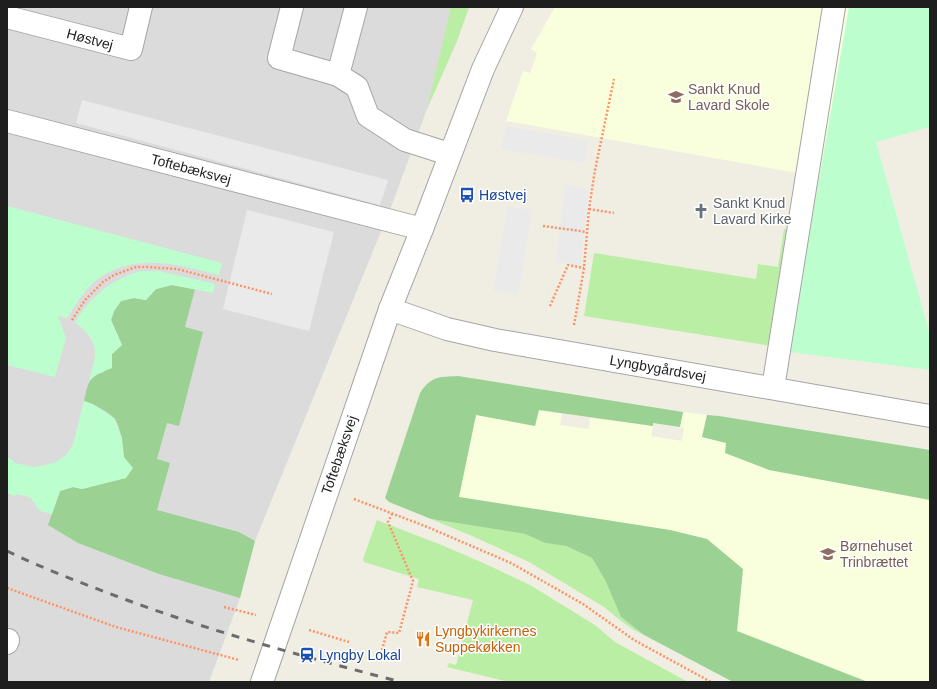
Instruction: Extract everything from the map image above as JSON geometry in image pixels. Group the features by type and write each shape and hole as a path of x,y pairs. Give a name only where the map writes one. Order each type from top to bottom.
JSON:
{"street":[{"name":"Høstvej","path":"7,17 130,49 142,7"},
{"path":"292,7 279,58 338,75 357,87 368,116 405,140 449,154"},
{"path":"338,75 356,7"},
{"name":"Toftebæksvej","path":"264,674 390,309 483,69 512,7"},
{"path":"773,388 834,7"},
{"name":"Toftebæksvej","path":"7,121 422,229"},
{"name":"Lyngbygårdsvej","path":"390,309 448,329 495,340 930,416"}],"path":[{"path":"570,353 584,268 589,209 595,170 614,79"},
{"path":"589,209 614,212"},
{"path":"543,226 587,232"},
{"path":"550,306 568,266 584,268"},
{"path":"72,320 84,300 103,282 114,275 136,267 177,269 272,294"},
{"path":"327,489 432,529 511,563 583,604 634,640 711,682"},
{"path":"382,650 387,632 399,633 413,581 388,522 392,514"},
{"path":"7,588 116,627 264,674"}],"shaded area":[{"path":"7,7 469,7 457,41 427,109 393,202 255,541 240,598 209,682 7,682"},
{"name":"Sankt Knud Lavard Skole","path":"555,7 852,7 825,178 506,121 523,71 530,73 537,53 531,49"},
{"path":"82,100 388,180 380,205 76,123"},
{"path":"506,126 588,141 585,163 501,149"},
{"path":"565,185 589,189 581,265 556,262"},
{"path":"508,206 532,210 518,294 493,290"},
{"path":"247,210 334,232 309,331 223,309"},
{"name":"Børnehuset Trinbrættet","path":"539,410 562,414 560,425 589,429 590,418 616,421 653,426 651,436 682,441 684,428 680,427 683,412 707,415 702,437 726,443 769,470 930,500 930,682 868,682 737,631 743,569 707,539 670,530 459,497 476,415 535,426"}],"green space":[{"path":"451,7 469,7 457,41 427,109"},
{"path":"849,7 930,7 930,127 876,142 930,335 930,370 789,352"},
{"path":"7,206 222,263 219,275 187,267 154,263 122,267 107,273 89,287 67,318 58,316 66,338 55,377 7,365"},
{"path":"784,229 791,230 772,346 584,316 594,253 756,279 758,264 778,267"},
{"path":"141,271 159,271 215,284 213,293 172,285 156,289 146,300 134,298 121,301 114,311 111,320 122,345 112,354 112,368 97,374 89,381 94,362 95,348 89,336 75,322 88,304 103,290 121,278"},
{"path":"172,285 195,289 185,327 203,332 179,426 167,423 157,459 170,463 157,510 239,532 255,541 240,598 159,574 78,543 48,525 60,491 73,487 82,489 125,478 121,437 117,423 108,413 84,401 86,391 91,379 104,372 112,354 122,345 111,320 114,311 121,301 134,298 146,300 156,289"},
{"path":"458,376 683,412 680,427 653,423 653,426 539,410 535,426 476,415 459,497 670,530 707,539 743,569 737,631 868,682 733,682 644,635 621,617 605,580 592,558 566,546 545,543 525,534 431,519 389,502 385,498 420,393 428,383 436,378"},
{"path":"84,401 93,404 114,418 122,438 124,457 133,468 126,478 82,489 73,487 60,491 52,514 40,511 31,498 18,494 14,496 7,492 7,456 15,463 34,467 56,462 67,454 73,444"},
{"path":"707,415 930,450 930,500 769,470 725,453 726,443 702,437"},
{"path":"431,519 525,534 545,543 566,546 592,558 605,580 621,617 644,635 621,621 604,607 529,562"},
{"path":"377,520 444,546 530,585 595,625 615,642 688,682 509,682 447,667 449,663 456,665 473,600 417,587 419,579 364,562 363,559"}],"railway":[{"path":"7,551 74,580 186,621 293,653 401,682"}],"place":[{"name":"Sankt Knud Lavard Skole","path":"676,97"},
{"name":"Høstvej","path":"467,195"},
{"name":"Sankt Knud Lavard Kirke","path":"701,211"},
{"name":"Børnehuset Trinbrættet","path":"828,554"},
{"name":"Lyngbykirkernes Suppekøkken","path":"423,639"},
{"name":"Lyngby Lokal","path":"307,655"}]}
